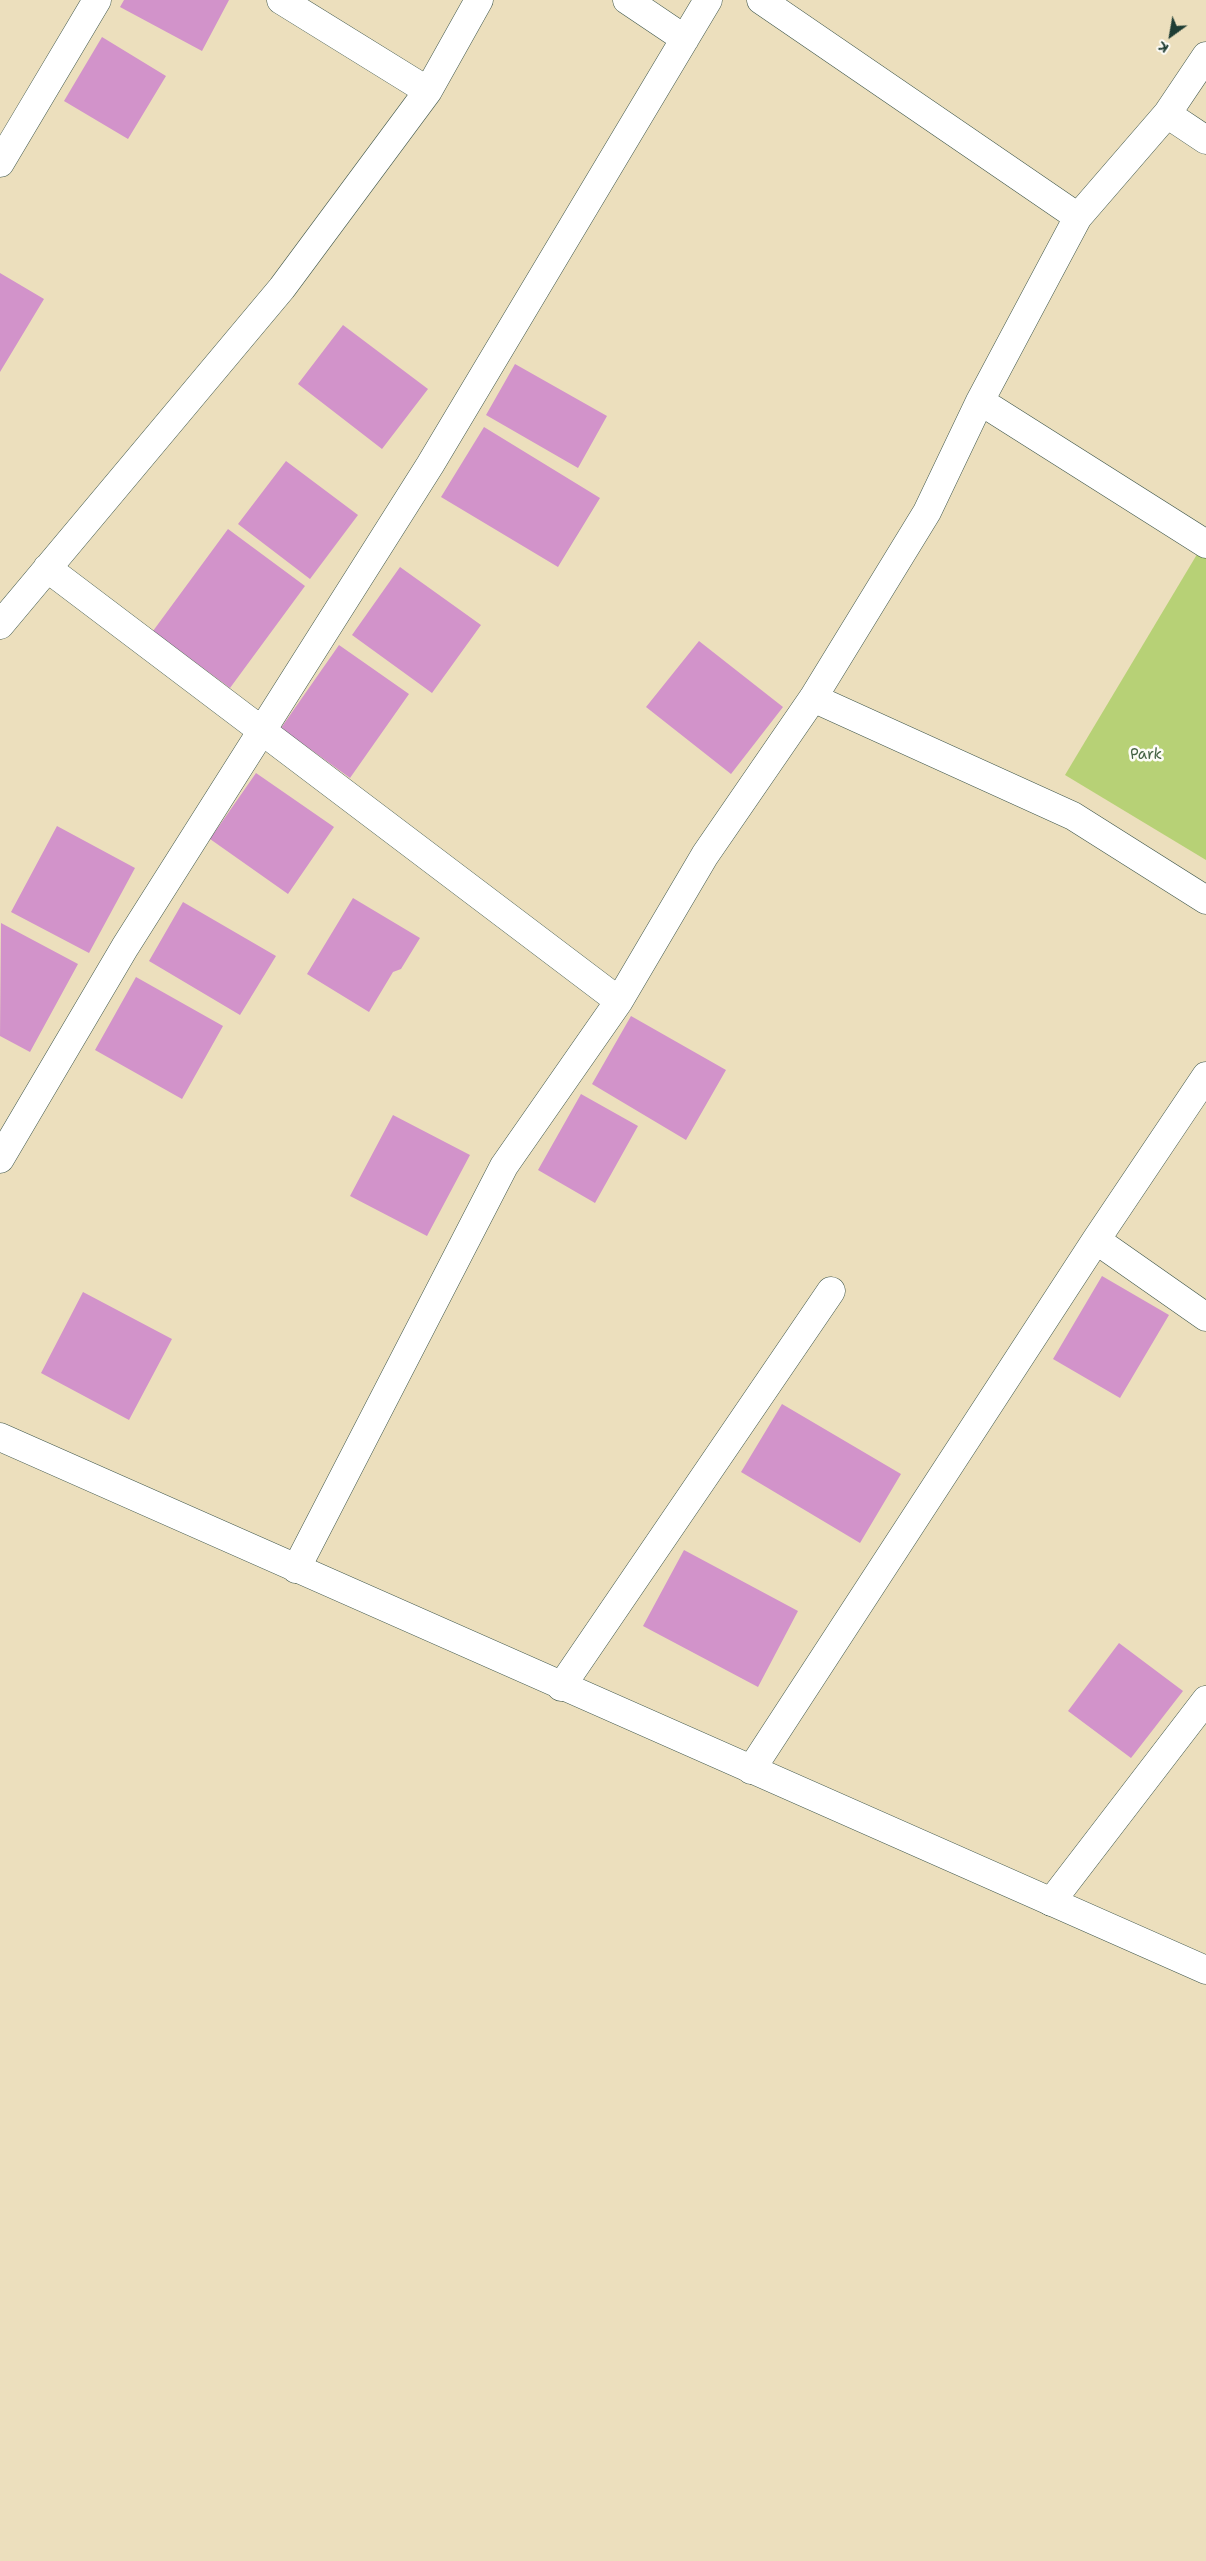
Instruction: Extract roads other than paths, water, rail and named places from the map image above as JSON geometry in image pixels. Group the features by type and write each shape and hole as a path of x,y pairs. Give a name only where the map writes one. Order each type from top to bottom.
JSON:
{"street":[{"path":"0,163 97,0"},
{"path":"280,0 428,91"},
{"path":"0,624 282,288 428,91 479,0"},
{"path":"627,0 684,39"},
{"path":"0,1159 125,947 430,465 708,0"},
{"path":"760,0 1078,217"},
{"path":"296,1569 504,1166 619,1001 705,855 813,698 926,512 980,402 1078,217 1167,114 1206,56"},
{"path":"1167,114 1206,140"},
{"path":"980,402 1206,544"},
{"path":"47,568 619,1001"},
{"path":"813,698 1073,816 1206,900"},
{"path":"751,1770 1096,1240 1206,1076"},
{"path":"1096,1240 1206,1317"},
{"path":"561,1687 831,1291"},
{"path":"0,1437 561,1687 1206,1970"},
{"path":"1051,1902 1206,1700"}],"park label":[{"name":"Park","path":"1146,755"}]}
